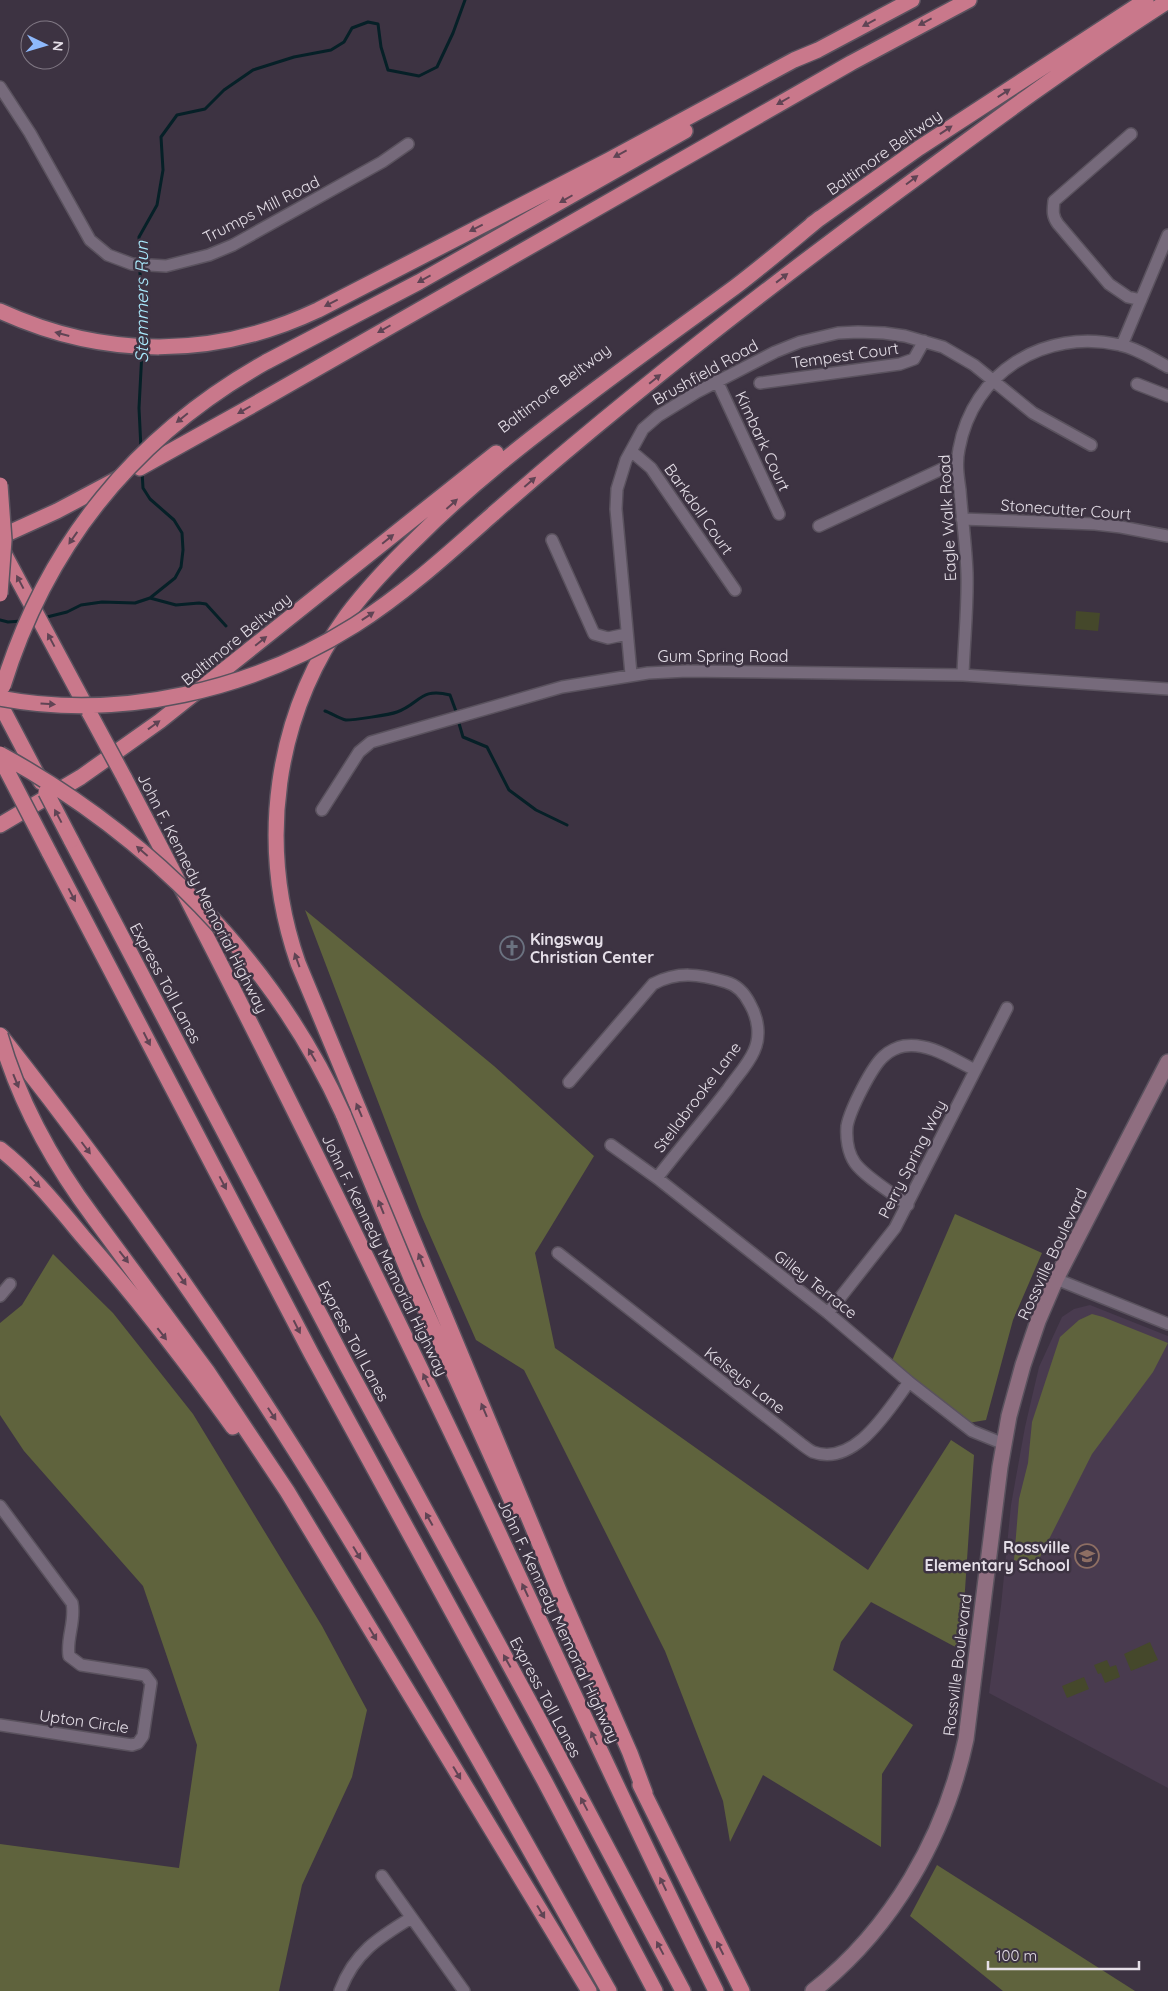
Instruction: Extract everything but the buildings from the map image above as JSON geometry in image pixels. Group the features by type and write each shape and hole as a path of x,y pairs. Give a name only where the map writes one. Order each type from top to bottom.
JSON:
{"highway":[{"path":"0,311 47,330 110,344 175,347 214,343 250,335 302,317 592,168 794,60 818,50 912,0"},
{"path":"0,537 57,511 163,456 827,76 968,0"},
{"name":"Baltimore Beltway","path":"0,825 81,777 160,721 437,500 552,411 731,280 942,133 1146,0"},
{"path":"818,50 788,73 540,214 382,302 266,362 220,390 182,417 149,446 108,490 67,546 43,586 18,642 0,696 60,705 130,702 202,690 257,674 307,652 370,615 415,581 582,438 675,362 842,232 981,130 1168,0"},
{"path":"645,1794 630,1753 553,1574 298,963 285,919 278,878 275,837 278,788 284,753 293,722 304,691 319,659 346,616 400,554 449,507 510,454 737,285 820,218"},
{"path":"0,485 4,540 0,594"},
{"name":"John F. Kennedy Memorial Highway","path":"0,546 231,984 343,1209 471,1474 627,1808 716,1991"},
{"name":"Express Toll Lanes","path":"0,704 355,1382 540,1721 683,1991"},
{"path":"0,756 48,782 116,829 164,870 216,923 245,957 285,1011 315,1059 342,1114 412,1278 607,1719 742,1991"},
{"path":"0,756 311,1353 539,1772 655,1991"},
{"path":"0,1035 163,1251 282,1429 453,1717 609,1991"},
{"path":"0,1035 32,1118 63,1174 172,1322 243,1424 312,1530 589,1991"},
{"path":"0,1149 51,1199 141,1306 224,1415 348,1592"}],"main road":[{"name":"Rossville Boulevard","path":"813,1991 850,1958 891,1910 922,1860 951,1793 962,1758 969,1721 1004,1444 1023,1365 1038,1321 1056,1279 1168,1062"}],"street":[{"name":"Trumps Mill Road","path":"0,87 30,133 90,240 108,255 138,264 173,266 209,256 233,245 374,167 408,144"},
{"path":"1131,134 1054,201 1053,211 1054,218 1058,224 1110,284 1128,297 1141,300"},
{"path":"1122,345 1168,234"},
{"name":"Brushfield Road","path":"630,674 616,509 619,480 632,451 643,429 658,416 717,382 775,352 819,336 858,332 884,333 924,341 956,354 993,380 1033,413 1091,444"},
{"name":"Tempest Court","path":"760,383 900,364 914,358 924,341"},
{"name":"Eagle Walk Road","path":"963,675 967,574 957,462 966,421 971,408 993,380 1020,359 1052,345 1091,341 1122,345 1168,366"},
{"name":"Kimbark Court","path":"717,382 779,514"},
{"path":"1137,384 1168,396"},
{"name":"Barkdoll Court","path":"632,451 651,468 735,590"},
{"path":"819,526 957,462"},
{"name":"Stonecutter Court","path":"962,519 1121,526 1168,536"},
{"path":"552,540 594,634 608,638 627,634"},
{"name":"Gum Spring Road","path":"322,810 359,752 371,742 562,687 630,674 688,671 963,675 1168,689"},
{"name":"Stellabrooke Lane","path":"569,1082 653,984 666,977 680,974 717,979 731,983 745,994 757,1022 758,1036 754,1052 657,1178"},
{"name":"Perry Spring Way","path":"828,1313 895,1228 1007,1008"},
{"path":"908,1205 855,1163 849,1151 847,1125 858,1098 875,1065 885,1055 903,1046 928,1048 975,1070"},
{"name":"Gilley Terrace","path":"611,1145 657,1178 828,1313 909,1382 972,1431 1004,1444"},
{"name":"Kelseys Lane","path":"558,1253 813,1452 830,1454 846,1451 859,1444 909,1382"},
{"path":"1056,1279 1168,1324"},
{"path":"0,1296 10,1284"},
{"name":"Upton Circle","path":"0,1506 72,1603 74,1617 68,1647 69,1656 81,1664 145,1675 151,1682 143,1736 138,1743 132,1745 0,1725"},
{"path":"382,1876 464,1991"},
{"path":"340,1991 355,1961 365,1950 411,1918"}],"shaded area":[{"name":"Rossville Elementary School","path":"1090,1305 1168,1336 1168,1788 989,1693 1001,1606 1011,1505 1025,1427 1039,1367 1062,1317 1074,1309"}],"green space":[{"path":"1076,611 1100,613 1098,631 1075,629"},
{"path":"305,910 494,1066 594,1156 535,1253 555,1348 868,1570 951,1440 974,1455 961,1650 871,1602 841,1642 833,1670 913,1725 882,1774 881,1847 763,1775 730,1842 723,1801 665,1651 524,1370 476,1340 422,1217"},
{"path":"955,1214 1042,1253 1013,1320 986,1420 962,1424 891,1363"},
{"path":"53,1254 113,1313 193,1414 322,1626 367,1710 352,1777 302,1885 279,1991 0,1991 0,1844 179,1868 197,1745 143,1586 24,1451 0,1415 0,1323 22,1305"},
{"path":"1092,1314 1168,1343 1153,1372 1092,1454 1035,1567 1014,1560 1019,1499 1028,1463 1032,1422 1060,1337 1079,1320"},
{"path":"1150,1642 1158,1660 1131,1671 1124,1654"},
{"path":"1107,1660 1110,1667 1116,1665 1120,1677 1105,1683 1101,1673 1098,1674 1094,1665"},
{"path":"1084,1677 1089,1689 1067,1698 1062,1686"},
{"path":"937,1865 1135,1991 1003,1991 910,1916"}],"waterway":[{"name":"Stemmers Run","path":"142,342 139,237 157,205 163,170 161,137 177,115 205,109 224,90 253,70 294,57 331,50 344,42 352,28 368,22 378,24 381,47 388,70 419,76 437,67 453,33 465,0"},
{"name":"Stemmers Run","path":"141,449 139,408 142,351"},
{"name":"Stemmers Run","path":"43,618 67,612 81,605 102,602 135,603 150,598 175,578 181,567 182,533 174,520 150,499 143,488 142,471"},
{"path":"150,598 176,605 206,604 226,626"},
{"name":"Stemmers Run","path":"0,620 8,622 22,621"},
{"path":"325,711 346,720 387,715 405,709 426,695 440,693 450,695 457,714"},
{"path":"458,720 463,737 487,747 509,790 536,810 567,825"}],"place":[{"name":"Kingsway Christian Center","path":"512,948"},
{"name":"Rossville Elementary School","path":"1087,1556"}]}
